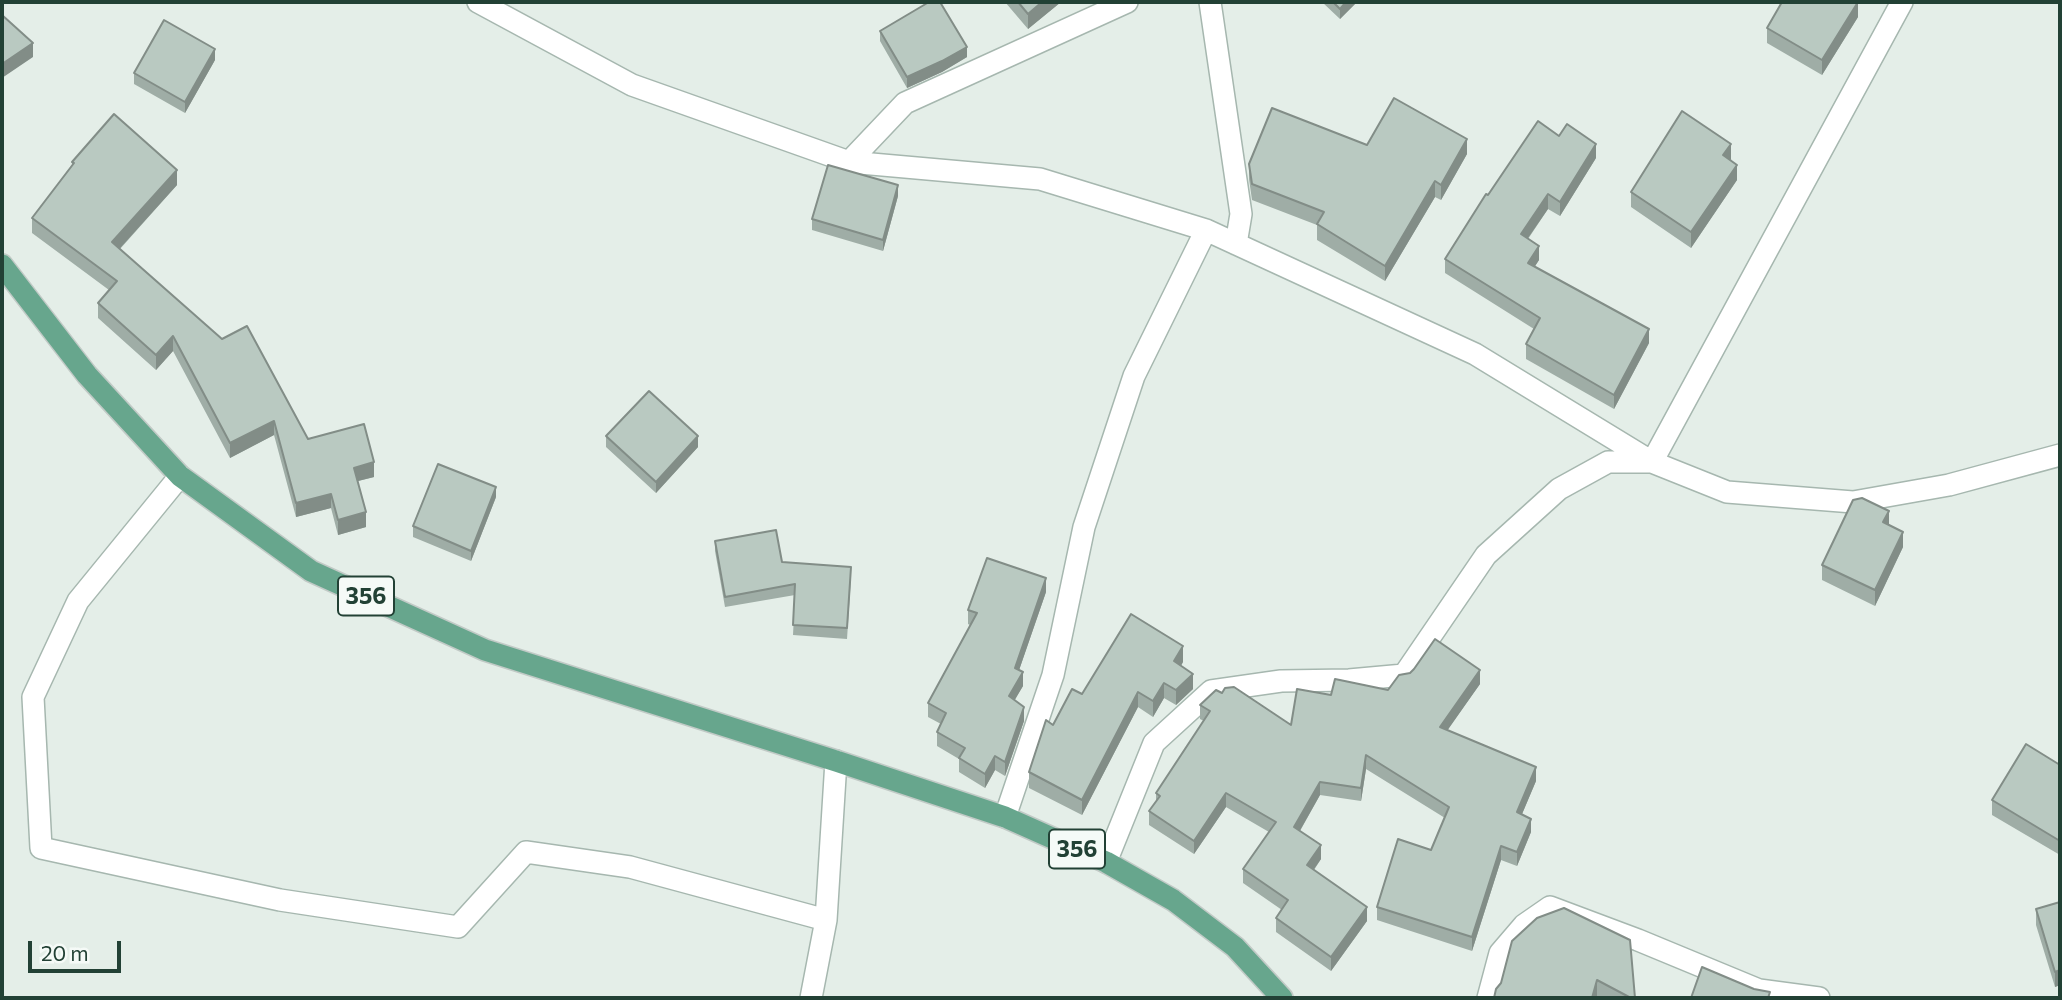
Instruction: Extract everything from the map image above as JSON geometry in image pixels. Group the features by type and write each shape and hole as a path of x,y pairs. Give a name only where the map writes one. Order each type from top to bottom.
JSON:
{"main road":[{"name":"356","path":"2,265 88,375 180,476 311,571 485,650 1005,817 1106,862 1173,900 1235,947 1282,998"}],"street":[{"path":"478,2 632,85 849,162 1040,179 1206,230 1475,354 1652,462 1727,492 1853,502 1949,485 2060,455"},
{"path":"849,162 905,103 1127,2"},
{"path":"1210,2 1241,214 1236,244"},
{"path":"1652,462 1902,2"},
{"path":"1005,817 1053,676 1084,527 1135,376 1206,230"},
{"path":"1106,862 1154,743 1211,691 1281,681 1349,680 1404,675 1486,555 1559,489 1608,462 1652,462"},
{"path":"180,476 78,601 33,697 41,848 280,900 458,927 526,852 631,867 826,920"},
{"path":"811,998 826,920 836,761"},
{"path":"1488,998 1500,953 1524,925 1550,907 1759,990 1819,998"}],"building":[{"path":"929,2 940,2 967,47 907,77 880,31"},
{"path":"1018,2 1042,2 1028,14"},
{"path":"1333,2 1346,2 1340,9"},
{"path":"1782,2 1858,2 1822,60 1767,28"},
{"path":"2,15 33,43 2,64"},
{"path":"164,20 215,49 185,102 134,73"},
{"path":"1394,98 1467,139 1441,185 1435,181 1385,266 1317,224 1324,212 1252,184 1249,164 1272,108 1367,145"},
{"path":"1682,111 1731,144 1723,155 1737,165 1691,232 1631,192"},
{"path":"114,114 177,170 112,242 222,339 247,326 308,439 364,424 374,462 354,468 366,512 338,520 331,494 296,503 274,421 230,443 173,336 156,355 98,303 117,281 32,218 74,163 72,162"},
{"path":"1538,121 1559,136 1567,124 1596,144 1560,202 1548,194 1521,234 1539,246 1528,263 1649,329 1614,395 1526,344 1540,318 1445,259 1486,194 1488,195"},
{"path":"828,165 898,185 883,240 812,219"},
{"path":"649,391 698,436 656,482 606,436"},
{"path":"438,464 496,487 471,551 413,526"},
{"path":"1862,498 1889,511 1883,522 1903,532 1875,590 1822,565 1853,500"},
{"path":"776,530 782,562 851,567 847,628 793,625 795,584 725,597 715,541"},
{"path":"987,558 1046,578 1015,668 1023,672 1009,696 1024,707 1005,762 995,756 985,774 959,758 965,748 937,732 946,713 928,703 977,613 968,610"},
{"path":"1131,614 1183,646 1174,661 1193,674 1176,690 1164,683 1153,701 1138,692 1082,800 1029,772 1046,720 1053,725 1072,689 1082,694"},
{"path":"1435,639 1480,670 1440,727 1536,767 1517,812 1531,819 1517,852 1501,846 1472,937 1377,907 1398,839 1431,850 1449,807 1366,755 1361,788 1320,782 1294,827 1321,845 1307,865 1367,907 1331,957 1276,918 1288,900 1243,869 1276,822 1226,793 1194,841 1149,811 1160,796 1156,793 1210,711 1200,705 1216,690 1222,693 1225,688 1234,687 1291,725 1297,689 1331,695 1335,679 1388,690 1399,675 1410,673 1414,669"},
{"path":"2026,744 2060,765 2060,841 1992,800"},
{"path":"2060,902 2060,970 2055,972 2036,909"},
{"path":"1564,908 1630,940 1635,998 1597,980 1592,998 1494,998 1501,983 1512,941 1537,918"},
{"path":"1702,967 1754,989 1770,992 1768,998 1691,998"}]}
